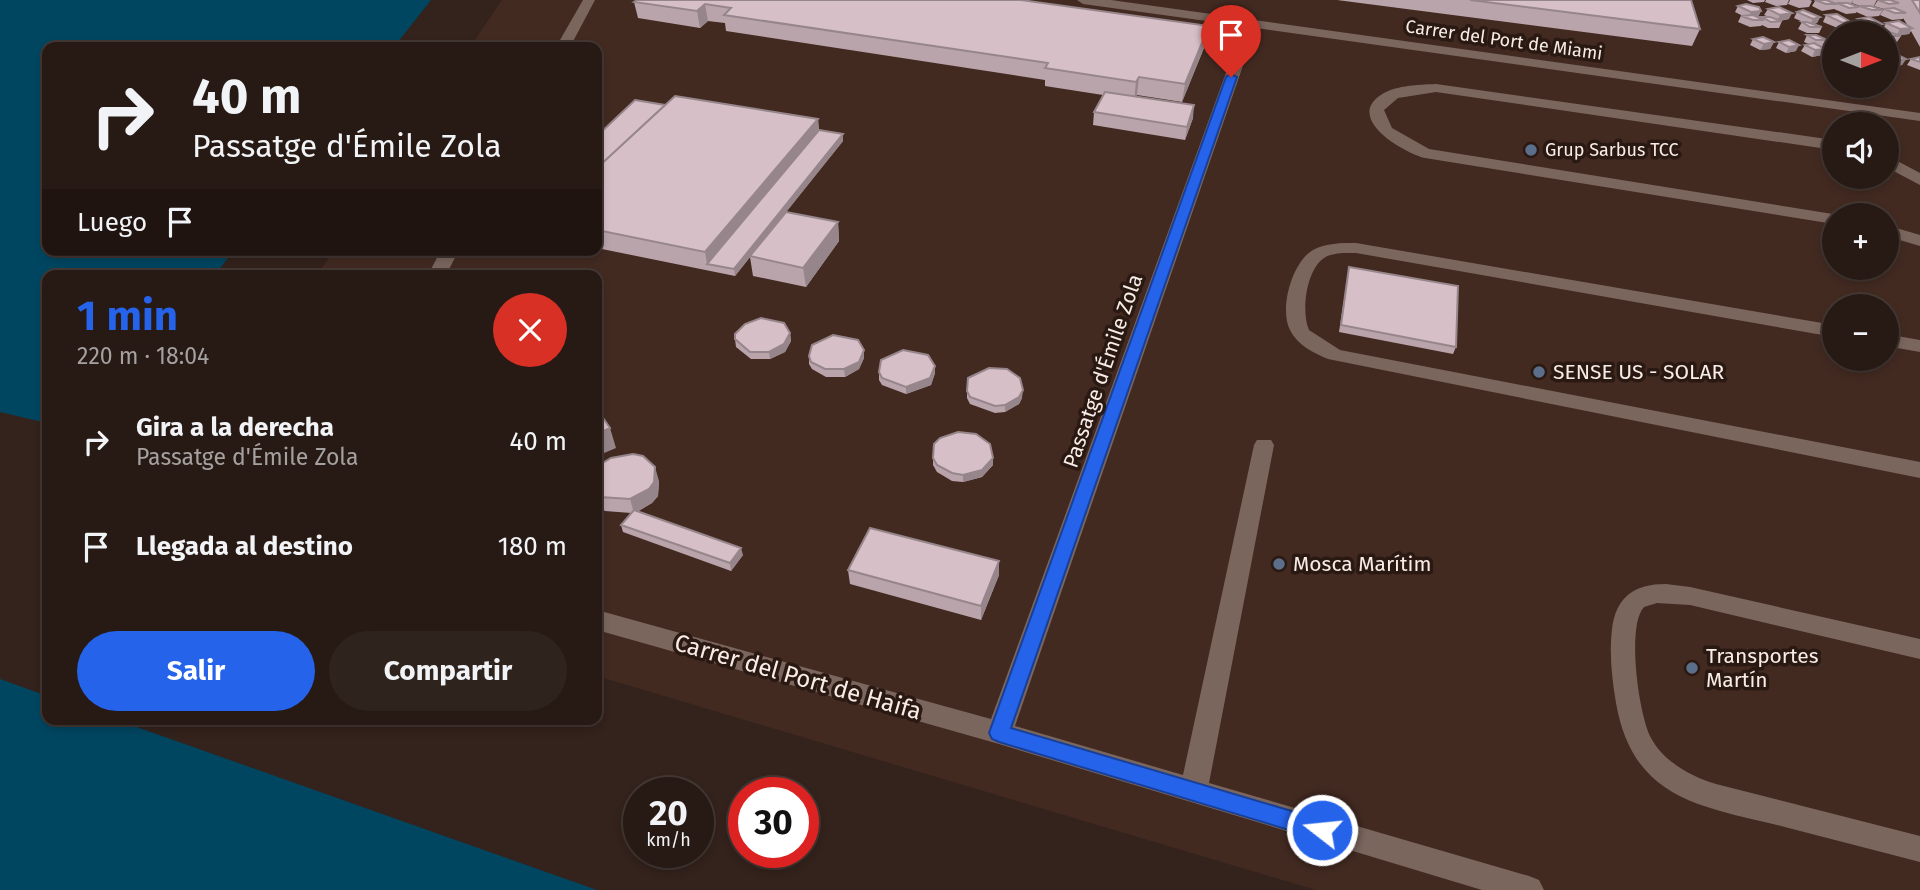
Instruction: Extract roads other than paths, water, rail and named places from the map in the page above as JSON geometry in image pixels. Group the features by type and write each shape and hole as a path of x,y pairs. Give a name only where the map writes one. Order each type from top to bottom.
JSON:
{"street":[{"path":"566,42 589,0"},
{"name":"Carrer del Port de Miami","path":"1083,0 1920,117"},
{"name":"Carrer del Port de Miami","path":"1153,0 1920,102"},
{"name":"Passatge d'Émile Zola","path":"999,733 1250,25"},
{"path":"1822,143 1436,88 1397,92 1384,98 1376,107 1376,119 1385,132 1425,153 1822,217"},
{"path":"1899,168 1920,180"},
{"path":"1899,234 1920,241"},
{"path":"1822,329 1356,248 1335,249 1318,254 1306,264 1294,315 1299,330 1314,345 1335,355 1920,470"},
{"path":"1899,342 1920,346"},
{"path":"1194,792 1264,445"},
{"path":"1920,649 1690,596 1644,596 1630,605 1623,624 1630,716 1640,744 1656,765 1683,784 1720,797 1920,849"},
{"name":"Carrer del Port de Haifa","path":"602,621 999,733 1529,890"}],"water":[{"path":"0,0 431,0 398,42 42,42 42,256 229,256 219,270 42,270 42,422 0,412"},
{"path":"0,679 42,694 42,725 131,725 597,890 0,890"}],"place":[{"name":"Grup Sarbus TCC","path":"1531,150"},
{"name":"SENSE US - SOLAR","path":"1539,372"},
{"name":"Mosca Marítim","path":"1279,564"},
{"name":"Transportes Martín","path":"1692,668"}]}
